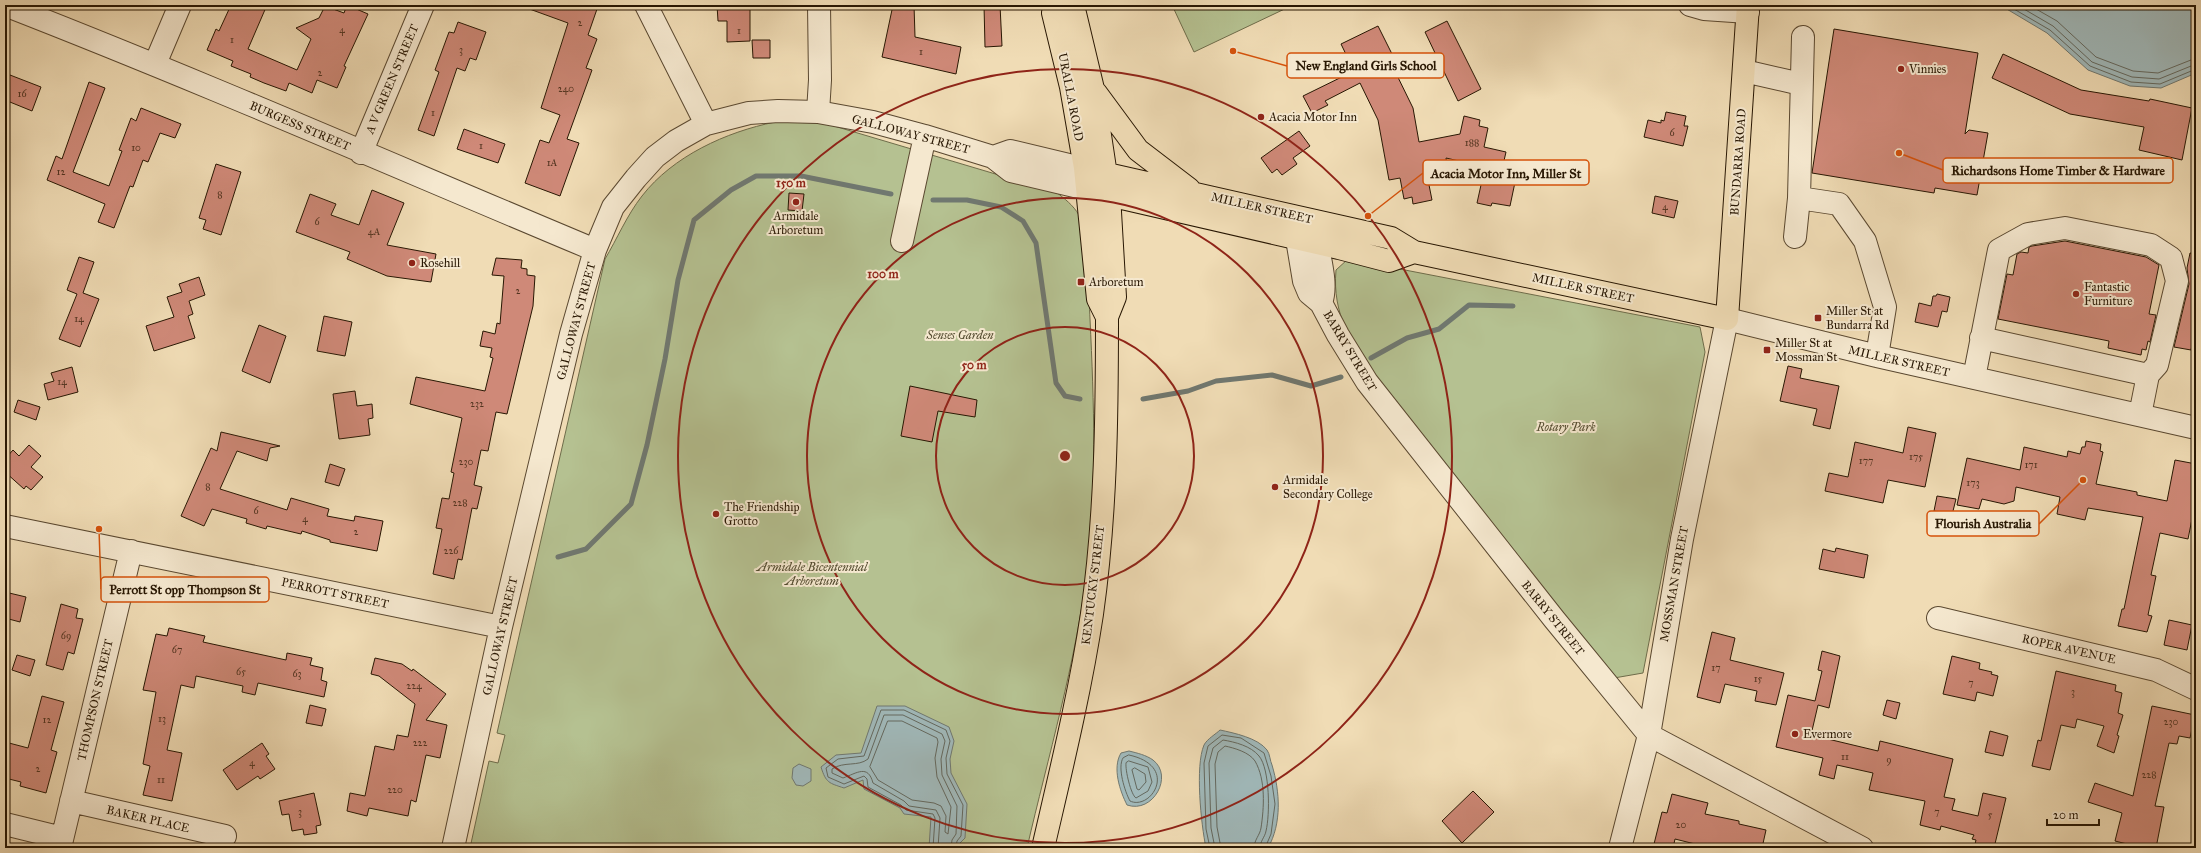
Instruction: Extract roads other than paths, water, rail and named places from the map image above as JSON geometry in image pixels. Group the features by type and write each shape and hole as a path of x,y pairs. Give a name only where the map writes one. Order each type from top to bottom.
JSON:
{"main road":[{"name":"URALLA ROAD","path":"1055,5 1053,13 1071,87 1088,189"},
{"name":"URALLA ROAD","path":"1073,5 1092,89 1108,184"},
{"name":"BUNDARRA ROAD","path":"1727,319 1748,9"},
{"path":"1092,89 1138,150 1194,193"},
{"name":"MILLER STREET","path":"1108,184 1306,241 1389,261 1414,252"},
{"name":"MILLER STREET","path":"1108,184 1194,193 1391,238 1414,252 1727,319"},
{"name":"KENTUCKY STREET","path":"1043,848 1071,728 1092,613 1103,505 1106,448 1107,317 1115,297 1108,184"},
{"name":"KENTUCKY STREET","path":"1088,189 1098,299 1107,317"}],"street":[{"name":"BURGESS STREET","path":"5,5 155,64 361,153 595,250"},
{"path":"155,64 180,5"},
{"name":"A V GREEN STREET","path":"361,153 423,5"},
{"path":"646,5 706,124"},
{"path":"818,112 820,80 819,5"},
{"path":"1690,5 1704,9 1748,9"},
{"path":"1795,237 1799,198 1803,37"},
{"path":"1744,71 1801,84"},
{"name":"GALLOWAY STREET","path":"453,848 500,627 571,334 595,250 613,207 655,157 706,124 749,113 778,111 818,112 873,122 926,136 993,157 1011,171 1088,189 1108,184"},
{"path":"902,241 926,136"},
{"path":"993,157 1010,151 1085,168 1108,184"},
{"path":"1799,198 1839,204 1865,241 1885,307 1876,356"},
{"name":"BARRY STREET","path":"1307,218 1306,241 1324,286 1321,303 1338,335 1367,382 1554,619 1649,735 1862,848"},
{"path":"1974,378 1999,250 2028,234 2065,228 2152,245 2171,258 2177,281 2140,415"},
{"name":"MILLER STREET","path":"1727,319 1876,356 2196,428"},
{"name":"MOSSMAN STREET","path":"1620,848 1649,735 1682,539 1727,319"},
{"path":"1982,338 2153,370"},
{"name":"PERROTT STREET","path":"5,526 500,627"},
{"name":"THOMPSON STREET","path":"61,843 130,551"},
{"name":"ROPER AVENUE","path":"1938,618 2156,670 2196,689"},
{"name":"BAKER PLACE","path":"71,801 225,836"},
{"path":"5,824 61,843"}],"water":[{"path":"2000,5 2196,5 2196,73 2161,88 2130,86 2088,70 2047,33"},
{"path":"877,706 905,706 949,727 954,741 950,759 951,773 967,804 965,838 960,843 960,848 929,848 931,817 904,814 900,808 864,789 863,780 844,788 829,782 825,776 821,767 836,755 861,753"},
{"path":"1220,730 1239,734 1252,739 1263,746 1269,753 1277,786 1278,818 1273,838 1268,848 1206,848 1202,825 1199,780 1201,754 1205,743"},
{"path":"1129,751 1144,755 1153,760 1159,767 1161,775 1161,784 1158,792 1145,804 1136,806 1127,805 1122,793 1117,772 1118,759 1121,753"},
{"path":"799,764 811,769 811,781 803,786 796,785 792,778 793,768"}],"waterway":[{"path":"558,557 586,549 631,504 647,445 665,359 678,280 694,220 731,190 756,176 801,176 891,194"},
{"path":"933,200 967,200 1001,207 1023,221 1036,243 1056,383 1065,396 1080,399"},
{"path":"1371,358 1407,338 1439,329 1469,305 1513,306"},
{"path":"1143,399 1188,391 1216,381 1272,375 1311,386 1341,377"}],"place":[{"name":"New England Girls School","path":"1233,51"},
{"name":"Vinnies","path":"1901,69"},
{"name":"Acacia Motor Inn","path":"1261,117"},
{"name":"Richardsons Home Timber & Hardware","path":"1899,153"},
{"name":"Armidale Arboretum","path":"796,202"},
{"name":"Acacia Motor Inn, Miller St","path":"1368,216"},
{"name":"Rosehill","path":"412,263"},
{"name":"Arboretum","path":"1081,282"},
{"name":"Fantastic Furniture","path":"2076,294"},
{"name":"Miller St at Bundarra Rd","path":"1818,318"},
{"name":"Miller St at Mossman St","path":"1767,350"},
{"name":"Flourish Australia","path":"2083,480"},
{"name":"Armidale Secondary College","path":"1275,487"},
{"name":"The Friendship Grotto","path":"716,514"},
{"name":"Perrott St opp Thompson St","path":"99,529"},
{"name":"Evermore","path":"1795,734"}],"park label":[{"name":"Senses Garden","path":"960,335"},
{"name":"Rotary Park","path":"1566,427"},
{"name":"Armidale Bicentennial Arboretum","path":"812,574"}]}
